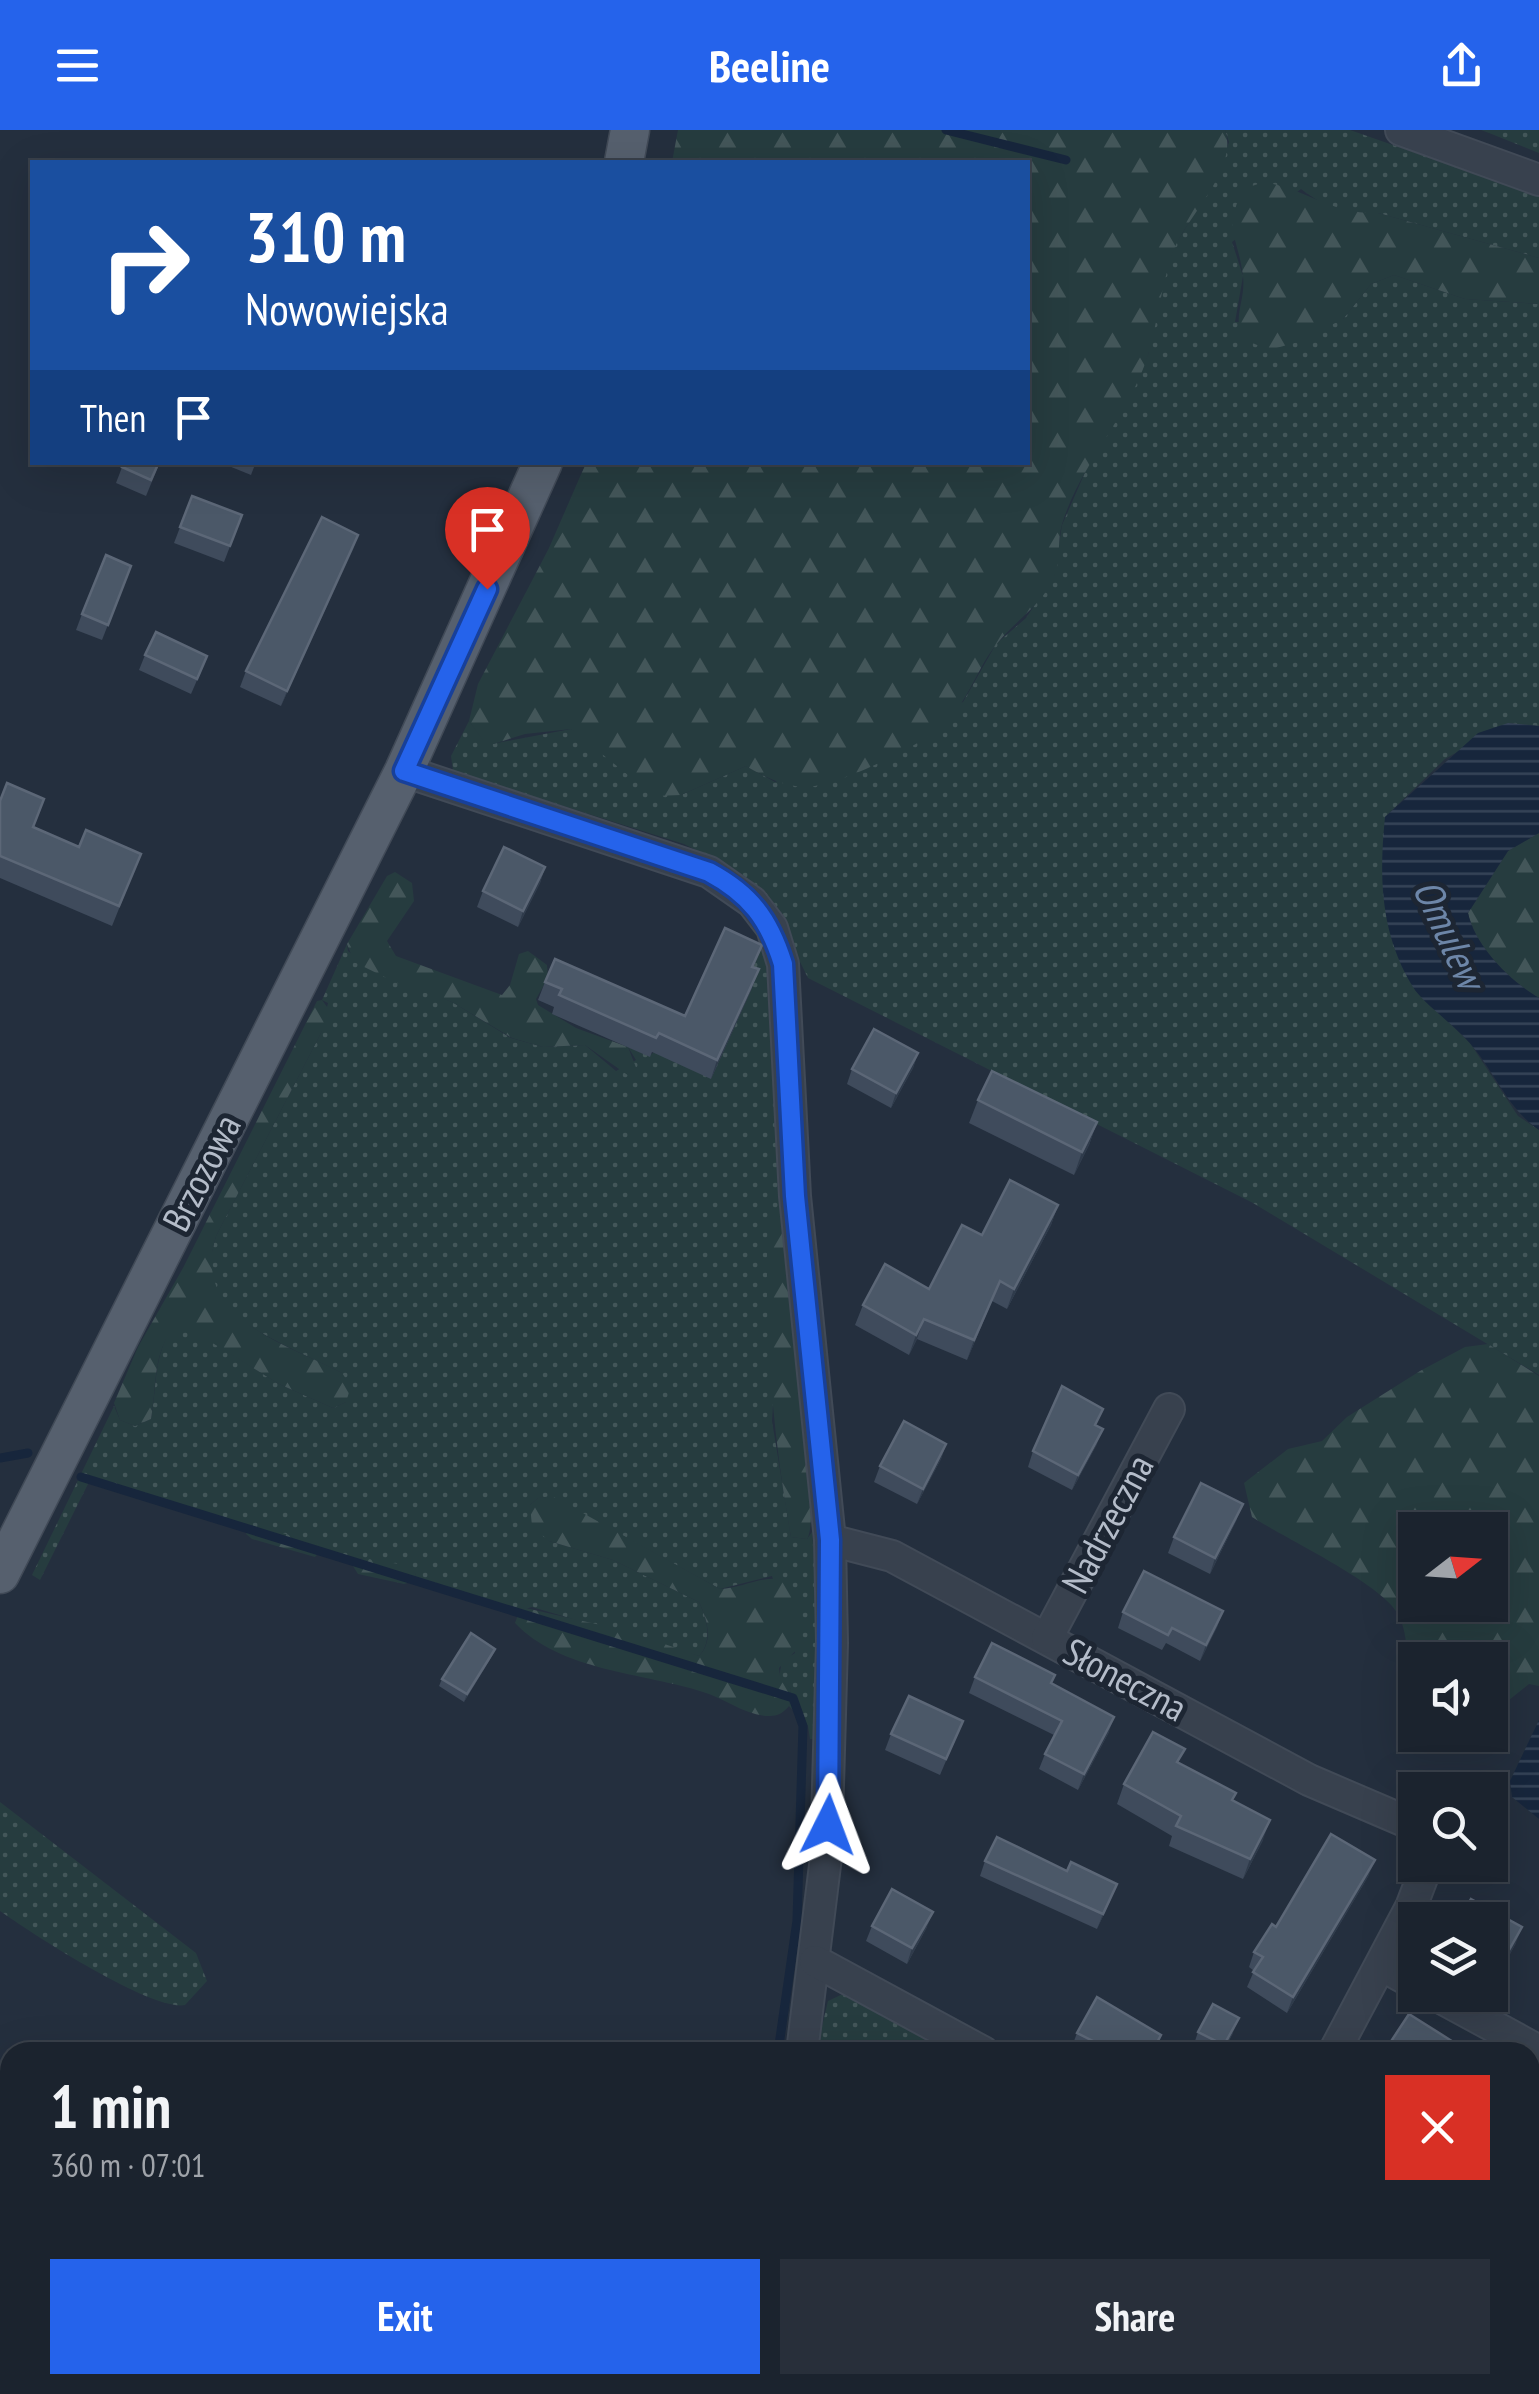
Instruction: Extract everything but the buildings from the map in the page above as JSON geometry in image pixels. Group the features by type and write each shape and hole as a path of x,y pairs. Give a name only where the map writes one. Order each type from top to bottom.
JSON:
{"main road":[{"path":"624,160 630,130"},
{"name":"Brzozowa","path":"0,1574 404,771 542,465"}],"street":[{"path":"1401,130 1539,180"},
{"path":"404,771 686,862 736,887 772,928 783,964 795,1196 830,1540 832,1761 815,1961 803,2042"},
{"name":"Nadrzeczna","path":"1047,1638 1169,1410"},
{"name":"Słoneczna","path":"830,1540 892,1556 1309,1780 1398,1818"},
{"path":"1339,2042 1412,1907 1421,1882"},
{"path":"815,1961 965,2042"},
{"path":"1381,1965 1398,1974"},
{"path":"1467,2012 1522,2042"}],"green space":[{"path":"678,130 1225,130 1225,161 1173,252 1140,377 1070,502 1049,587 995,646 958,709 941,727 874,765 816,786 787,784 746,766 681,795 654,796 571,729 525,734 487,746 469,721 478,684 549,548 585,465 1030,465 1030,160 672,160"},
{"path":"1225,130 1350,130 1539,196 1539,258 1378,213 1337,209 1301,189 1232,242 1243,276 1235,322 1343,319 1371,284 1394,275 1465,299 1539,304 1539,726 1508,723 1445,759 1385,817 1415,990 1470,1043 1518,1116 1539,1130 1539,1375 1253,1203 808,978 768,897 739,872 684,844 453,771 451,756 469,721 487,745 571,729 681,795 746,766 775,782 963,702 996,644 1026,618 1054,576 1062,525 1090,461 1125,404 1148,355 1158,293 1175,245 1216,179 1229,142"},
{"path":"1481,130 1539,130 1539,153 1489,133"},
{"path":"1264,182 1346,210 1378,213 1539,258 1539,304 1465,299 1394,275 1371,284 1343,319 1298,342 1269,350 1243,339 1239,316 1243,276 1234,215 1243,189"},
{"path":"1539,833 1539,998 1495,961 1478,938 1468,913 1508,851"},
{"path":"395,872 412,883 414,901 387,941 396,956 502,995 510,985 519,954 528,951 547,965 548,978 536,999 538,1005 576,1028 628,1047 637,1070 629,1076 585,1045 543,1047 512,1038 452,1002 397,983 354,962 347,944 387,876"},
{"path":"765,941 770,956 785,1212 772,1421 791,1537 807,1539 812,1532 821,1645 819,1739 810,1739 808,1726 789,1706 791,1689 779,1677 782,1661 795,1653 772,1576 720,1589 552,1497 538,1498 530,1505 549,1541 613,1560 699,1602 707,1637 699,1656 532,1607 518,1611 417,1580 415,1573 362,1558 355,1562 250,1525 246,1529 90,1480 40,1580 32,1575 114,1406 120,1420 135,1426 151,1419 158,1363 170,1331 193,1330 279,1384 333,1408 346,1402 342,1373 255,1329 225,1307 214,1289 210,1266 216,1236 321,1033 328,1003 322,1000 347,944 348,951 371,970 452,1002 511,1038 543,1047 585,1045 616,1071 636,1060 628,1047 649,1056 745,985"},
{"path":"322,1000 330,1011 321,1033 216,1236 212,1264 217,1288 229,1307 270,1338 342,1373 351,1386 346,1402 333,1408 279,1384 193,1331 171,1331 158,1363 151,1419 135,1426 120,1420 114,1403 138,1347 183,1268 317,1001"},
{"path":"772,1218 786,1227 799,1339 811,1487 807,1539 791,1537 774,1419 767,1301 768,1222"},
{"path":"1488,1344 1539,1376 1539,1686 1529,1684 1508,1701 1508,1642 1405,1642 1401,1622 1508,1622 1508,1512 1398,1512 1398,1615 1355,1577 1252,1517 1244,1483 1288,1449 1322,1441 1347,1417 1465,1347"},
{"path":"552,1496 720,1589 771,1579 789,1581 801,1609 800,1646 779,1668 780,1677 791,1689 789,1706 778,1715 760,1715 703,1692 579,1661 534,1639 515,1623 521,1607 627,1631 699,1656 706,1644 706,1623 699,1602 613,1560 549,1541 532,1526 530,1505 538,1498"},
{"path":"250,1525 317,1542 320,1551 315,1557 252,1539 246,1534"},
{"path":"362,1558 399,1564 415,1573 417,1580 404,1584 358,1574 353,1566"},
{"path":"0,1802 196,1953 207,1981 185,2005 169,2004 120,1984 0,1911"},
{"path":"847,1992 938,2042 818,2042 828,2001"}],"water":[{"name":"Omulew","path":"1508,723 1539,726 1539,833 1508,851 1468,913 1478,938 1495,961 1539,998 1539,1130 1511,1102 1467,1039 1413,987 1394,946 1384,904 1385,817 1478,733"},
{"path":"1539,1720 1539,1819 1512,1797 1510,1781"}],"waterway":[{"path":"946,130 1066,160"},
{"path":"0,1458 28,1453"},
{"path":"81,1477 793,1698 803,1726 797,1921 779,2042"}],"route":[{"path":"487,589 404,771 709,872 736,887 752,902 772,928 783,964 795,1196 830,1540 832,1761 828,1825"}]}
